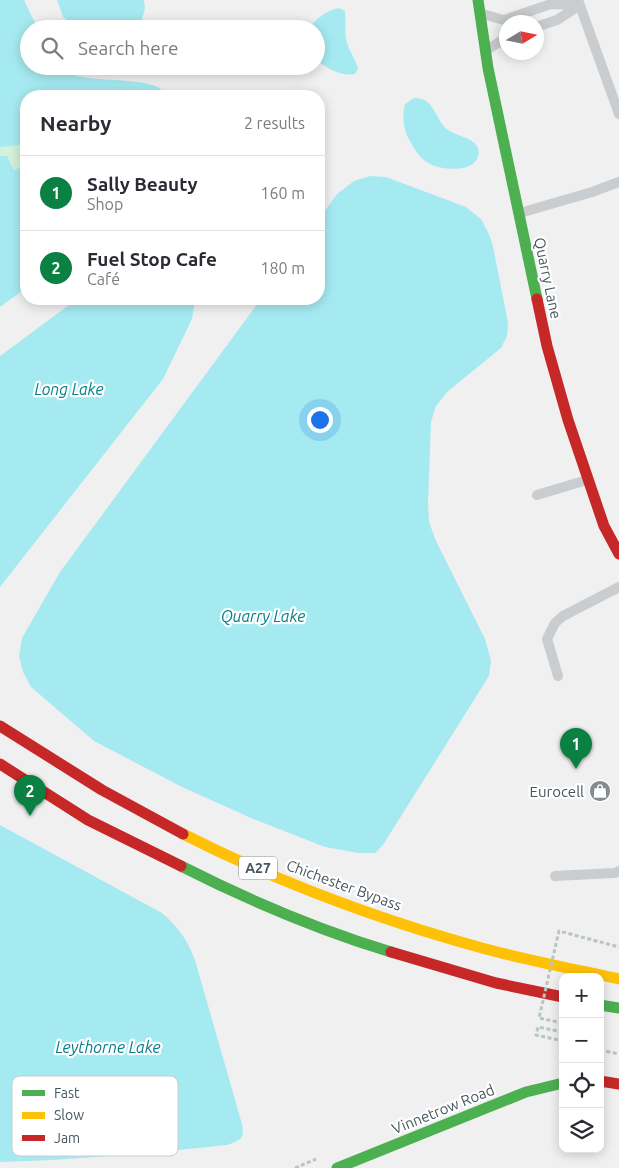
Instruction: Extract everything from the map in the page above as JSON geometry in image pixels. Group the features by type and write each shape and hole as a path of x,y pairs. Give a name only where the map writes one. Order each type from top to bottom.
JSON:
{"main road":[{"name":"Quarry Lane","path":"478,0 485,51 547,346 568,420 588,480 604,526 619,554"},
{"name":"Chichester Bypass","path":"0,726 103,791 200,841 266,872 329,897 465,943 537,962 619,979"},
{"name":"A27","path":"0,764 88,820 184,868 265,905 379,948 496,983 559,996"},
{"path":"604,1006 619,1008"},
{"path":"604,1082 619,1084"},
{"name":"Vinnetrow Road","path":"337,1168 526,1092 559,1084"}],"lane":[{"path":"480,14 504,20 551,4 579,3"},
{"path":"544,24 556,20 579,3"},
{"path":"579,3 619,114"},
{"path":"485,51 499,42"},
{"path":"519,214 619,182"},
{"path":"537,495 588,480"},
{"path":"558,676 547,639 555,623 562,616 619,587"},
{"path":"555,876 615,873 619,871"}],"path":[{"path":"559,1022 540,1018 559,931 619,947"},
{"path":"559,1031 538,1027 536,1035 559,1040"},
{"path":"604,1051 619,1054"}],"green space":[{"path":"19,145 20,168 14,170 7,156 0,156 0,147"}],"water":[{"path":"0,0 24,0 34,20 20,20 20,75 74,75 150,84 161,90 20,90 20,144 0,147"},
{"path":"57,0 144,0 145,9 142,20 67,20 63,17"},
{"path":"339,8 345,11 347,43 358,69 355,74 339,73 325,66 325,20 317,20 330,11"},
{"path":"414,98 426,101 448,130 477,146 479,152 475,162 464,168 449,169 430,164 421,157 408,137 404,123 405,104"},
{"path":"0,156 7,156 14,170 20,168 20,292 0,307"},
{"name":"Quarry Lake","path":"370,176 386,177 466,207 481,219 493,246 508,323 507,336 501,348 447,392 436,406 431,422 429,522 436,541 485,639 491,661 489,676 383,845 375,853 358,853 325,847 251,818 182,787 94,741 31,687 23,672 19,656 22,638 60,572 257,305 325,305 325,211 337,194 354,181"},
{"name":"Long Lake","path":"69,305 194,305 192,319 163,379 0,587 0,356"},
{"name":"Leythorne Lake","path":"0,825 162,913 182,934 195,960 243,1133 240,1139 227,1145 178,1150 178,1076 12,1076 12,1156 106,1156 0,1162"}],"traffic: fast":[{"path":"478,0 488,68 537,299"},
{"path":"181,866 284,914 391,952"},
{"path":"604,1006 619,1008"},
{"path":"337,1168 526,1092 559,1084"}],"traffic: slow":[{"path":"183,834 292,884 406,925 499,952 619,979"}],"traffic: jam":[{"path":"537,299 547,346 568,420 604,526 619,554"},
{"path":"0,726 102,790 183,834"},
{"path":"0,764 88,820 181,866"},
{"path":"391,952 496,983 559,996"},
{"path":"604,1082 619,1084"}],"place":[{"name":"Sally Beauty","path":"576,769"},
{"name":"Eurocell","path":"600,791"},
{"name":"Fuel Stop Cafe","path":"30,816"}]}
